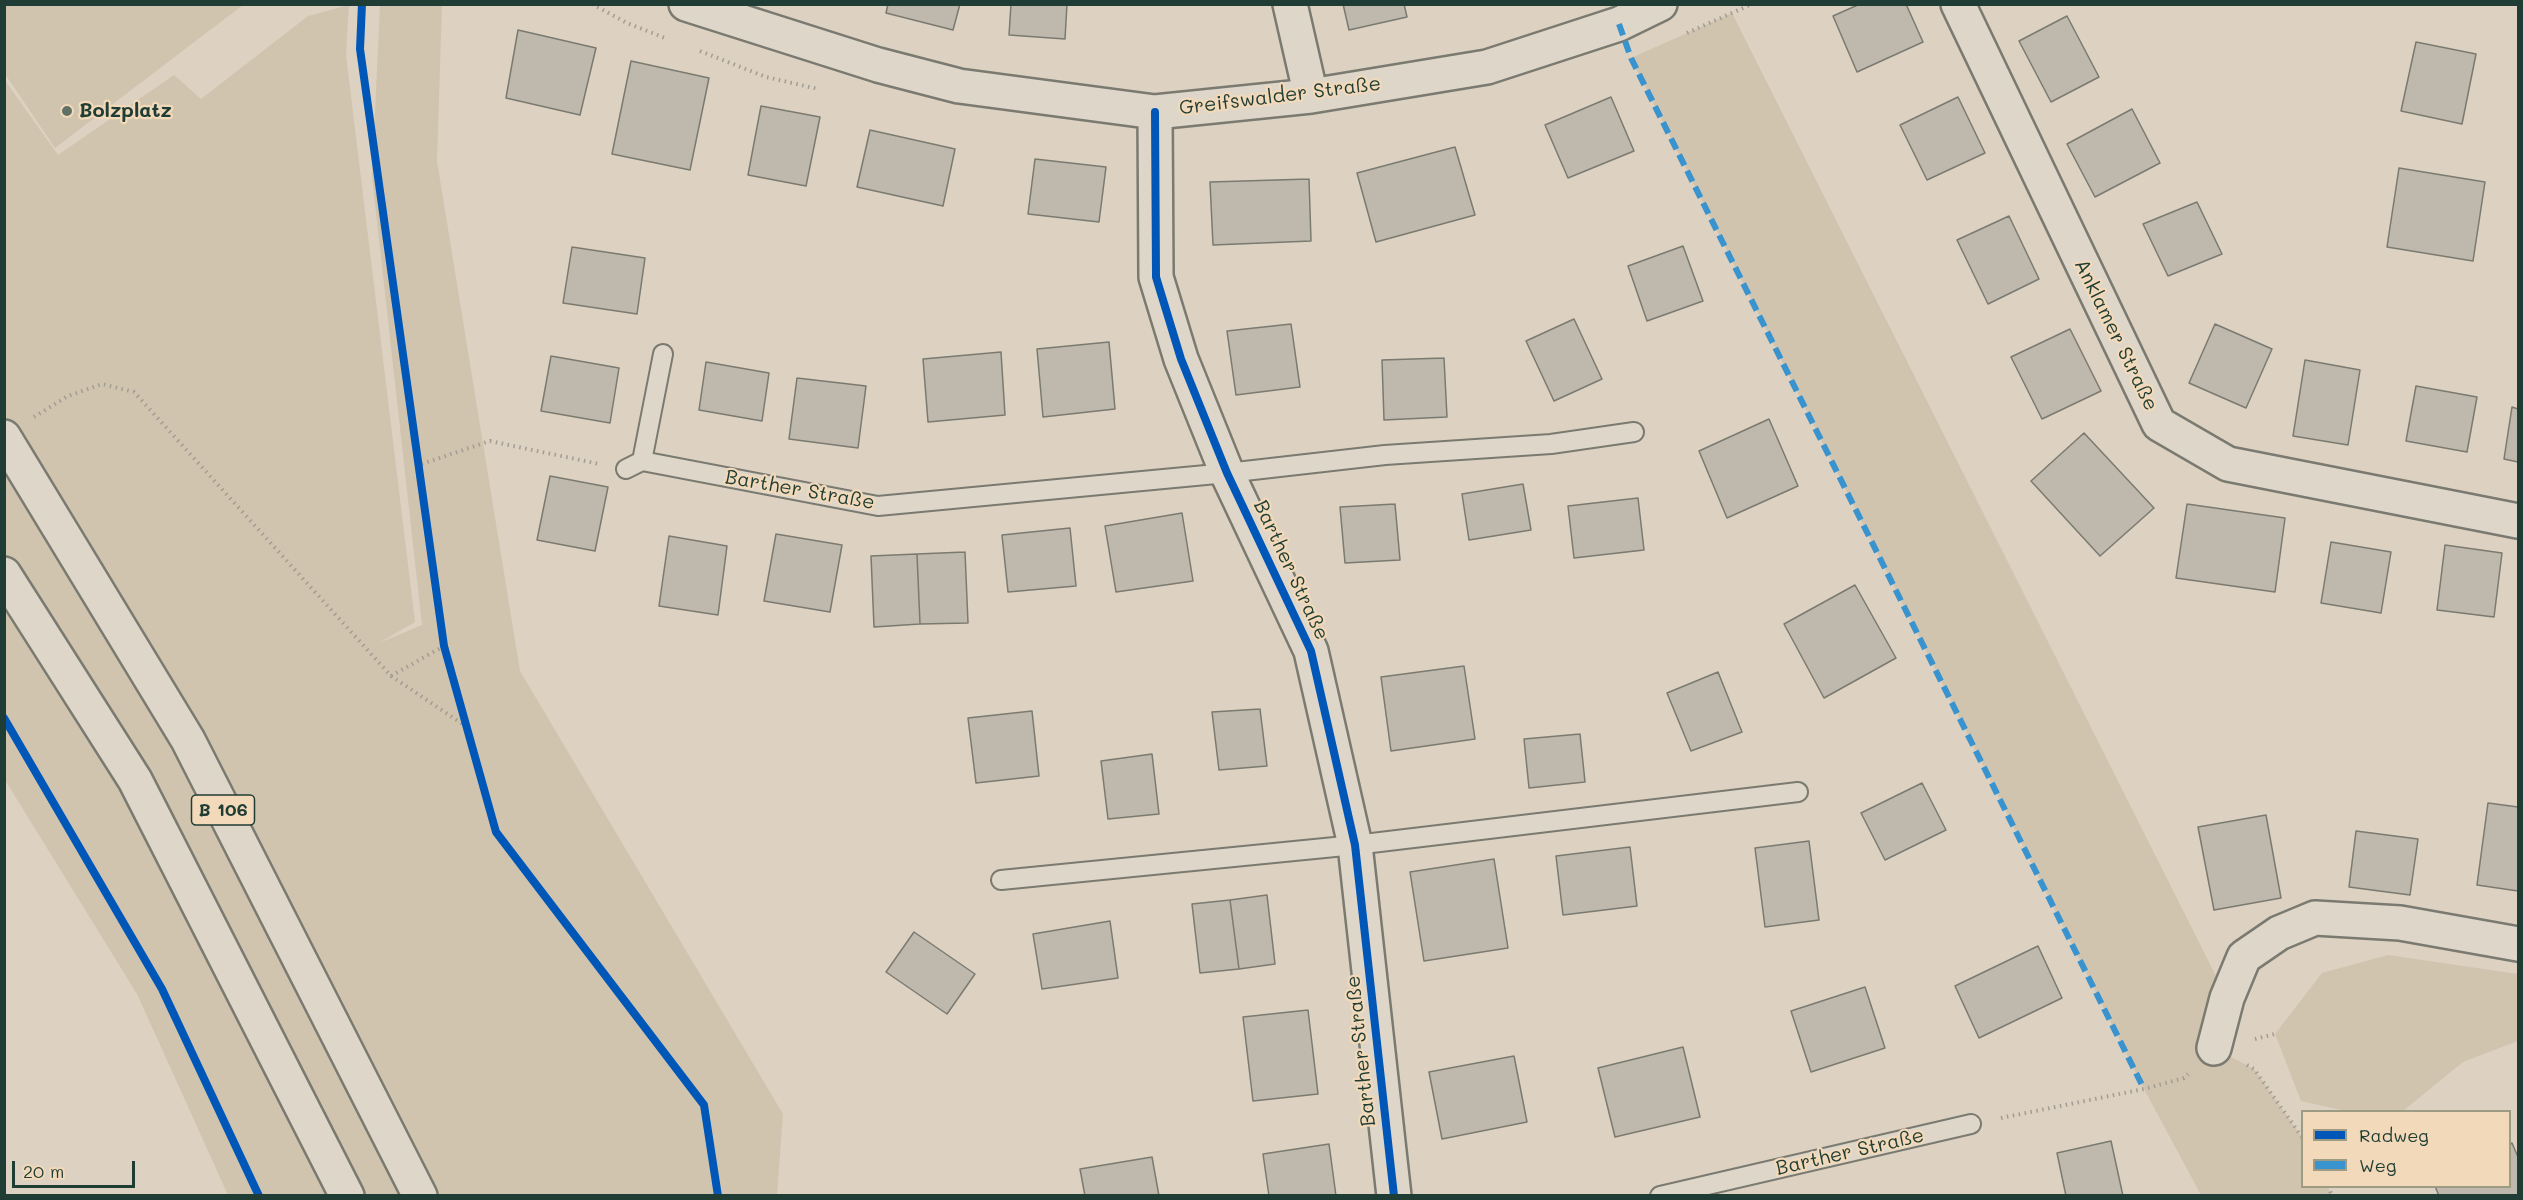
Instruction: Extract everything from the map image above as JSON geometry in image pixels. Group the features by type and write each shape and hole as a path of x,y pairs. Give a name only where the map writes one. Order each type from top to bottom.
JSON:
{"main road":[{"name":"Greifswalder Straße","path":"686,4 878,65 959,86 1155,112 1311,96 1487,68 1619,24 1660,4"},
{"path":"1290,4 1311,96"},
{"name":"Anklamer Straße","path":"1958,4 2159,424 2228,464 2518,521"},
{"name":"Barther Straße","path":"1155,112 1156,277 1181,359 1227,473 1311,651 1355,845 1394,1196"},
{"name":"B 106","path":"4,437 188,740 420,1196"},
{"path":"4,574 135,780 347,1196"},
{"path":"2214,1048 2227,998 2244,957 2279,933 2315,918 2400,923 2518,944"}],"lane":[{"path":"634,465 663,354"},
{"name":"Barther Straße","path":"634,465 878,506 1385,456 1551,444 1634,432"},
{"path":"1001,880 1355,845 1798,792"},
{"name":"Barther Straße","path":"1660,1196 1971,1124"}],"path":[{"path":"362,4 360,49 416,466 444,646 496,832 705,1105 718,1196"},
{"path":"68,396 102,384 134,392 391,676 468,728"},
{"path":"416,466 490,441 634,465"},
{"path":"391,676 444,646"},
{"path":"1971,1124 2144,1089 2184,1078 2214,1048 2275,1034"},
{"path":"2214,1048 2254,1069 2301,1136"}],"shaded area":[{"name":"Bolzplatz","path":"4,5 243,5 55,148 5,74"},
{"path":"349,5 346,55 415,622 379,643 422,625 372,177 380,5 442,5 437,161 520,671 783,1114 777,1195 228,1195 137,994 5,780 4,79 58,155 174,75 201,99 308,16"},
{"path":"1732,13 2227,998 2214,1048 2254,1069 2301,1136 2301,1188 2328,1188 2332,1195 2201,1195 2144,1089 1631,58"},
{"path":"2388,955 2518,974 2518,1041 2463,1062 2404,1110 2341,1110 2301,1101 2275,1034 2322,973"}],"building":[{"path":"888,4 960,4 953,30 886,13"},
{"path":"1011,4 1067,4 1065,39 1009,35"},
{"path":"1343,4 1404,4 1407,17 1349,30"},
{"path":"1860,4 1906,4 1923,42 1857,72 1833,16"},
{"path":"2067,16 2099,77 2051,102 2019,41"},
{"path":"518,30 596,48 580,115 506,98"},
{"path":"2416,42 2476,54 2462,124 2401,111"},
{"path":"631,61 709,78 690,170 612,154"},
{"path":"1611,97 1634,151 1568,178 1545,125"},
{"path":"1958,97 1985,153 1927,180 1900,125"},
{"path":"761,106 820,117 806,186 748,175"},
{"path":"2132,109 2160,163 2095,197 2067,144"},
{"path":"870,130 955,149 943,206 857,187"},
{"path":"1455,147 1475,215 1376,242 1357,173"},
{"path":"1035,159 1106,167 1099,222 1028,214"},
{"path":"2399,168 2485,182 2473,261 2387,247"},
{"path":"1309,179 1311,241 1213,245 1210,182"},
{"path":"2197,202 2222,254 2168,276 2143,224"},
{"path":"2009,216 2039,279 1988,304 1957,240"},
{"path":"1683,246 1703,301 1647,321 1628,266"},
{"path":"572,247 645,258 637,314 563,303"},
{"path":"1574,319 1602,379 1554,401 1526,341"},
{"path":"1291,324 1300,387 1236,395 1227,331"},
{"path":"2215,324 2272,349 2246,408 2189,383"},
{"path":"2070,329 2101,391 2042,419 2011,357"},
{"path":"1109,342 1115,409 1043,417 1037,349"},
{"path":"1001,352 1005,415 928,422 923,359"},
{"path":"551,356 619,368 610,423 541,411"},
{"path":"1444,358 1447,417 1384,420 1382,360"},
{"path":"2305,360 2360,370 2348,445 2293,436"},
{"path":"706,362 769,373 762,421 699,410"},
{"path":"797,378 866,386 858,448 789,439"},
{"path":"2416,386 2477,397 2467,452 2406,441"},
{"path":"2512,407 2518,409 2518,462 2504,459"},
{"path":"1769,419 1798,486 1727,518 1699,451"},
{"path":"2084,433 2154,508 2100,556 2031,481"},
{"path":"550,476 608,487 595,551 537,540"},
{"path":"1523,484 1531,530 1469,540 1462,494"},
{"path":"1638,498 1644,550 1574,558 1568,506"},
{"path":"1395,504 1400,560 1345,563 1340,507"},
{"path":"2187,504 2285,518 2275,592 2176,578"},
{"path":"1182,513 1193,581 1116,592 1105,526"},
{"path":"1070,528 1076,586 1008,592 1002,535"},
{"path":"776,534 842,545 830,612 764,601"},
{"path":"669,536 727,546 718,615 659,606"},
{"path":"2331,542 2391,552 2381,613 2321,603"},
{"path":"2445,545 2502,553 2494,617 2437,610"},
{"path":"965,552 968,623 920,624 917,554"},
{"path":"917,554 920,624 874,627 871,556"},
{"path":"1855,585 1896,658 1824,698 1784,624"},
{"path":"1464,666 1475,739 1391,751 1381,677"},
{"path":"1718,672 1742,732 1691,751 1667,693"},
{"path":"1260,709 1267,766 1219,770 1212,712"},
{"path":"1032,711 1039,776 976,783 968,718"},
{"path":"1580,734 1585,782 1529,788 1524,739"},
{"path":"1152,754 1159,814 1108,819 1101,761"},
{"path":"1922,783 1946,830 1885,860 1861,813"},
{"path":"2488,803 2518,807 2518,891 2477,885"},
{"path":"2266,815 2281,898 2214,910 2198,827"},
{"path":"2356,831 2418,839 2410,895 2349,887"},
{"path":"1809,841 1819,920 1765,927 1755,848"},
{"path":"1630,847 1637,906 1563,915 1556,856"},
{"path":"1494,859 1508,948 1424,961 1410,872"},
{"path":"1267,895 1275,964 1239,969 1230,900"},
{"path":"1230,900 1239,969 1200,973 1192,904"},
{"path":"1110,921 1118,978 1042,989 1033,934"},
{"path":"914,932 975,974 947,1014 886,972"},
{"path":"2038,946 2062,998 1979,1038 1955,986"},
{"path":"1865,987 1885,1048 1811,1072 1791,1011"},
{"path":"1308,1010 1318,1094 1253,1101 1243,1017"},
{"path":"1683,1047 1700,1117 1615,1137 1598,1068"},
{"path":"1514,1056 1527,1122 1442,1139 1429,1072"},
{"path":"2111,1141 2123,1196 2066,1196 2057,1153"},
{"path":"1329,1144 1336,1196 1269,1196 1263,1154"},
{"path":"2511,1144 2518,1157 2518,1196 2439,1196 2436,1188 2511,1188"},
{"path":"1152,1157 1159,1196 1085,1196 1080,1169"}],"marked path":[{"path":"1619,24 1631,58 2144,1089"}],"cycle path":[{"path":"362,4 360,49 444,646 496,832 704,1105 718,1196"},
{"path":"1155,112 1156,277 1181,359 1227,473 1311,651 1355,845 1394,1196"},
{"path":"4,718 162,989 259,1196"}],"place":[{"name":"Bolzplatz","path":"67,111"}]}
